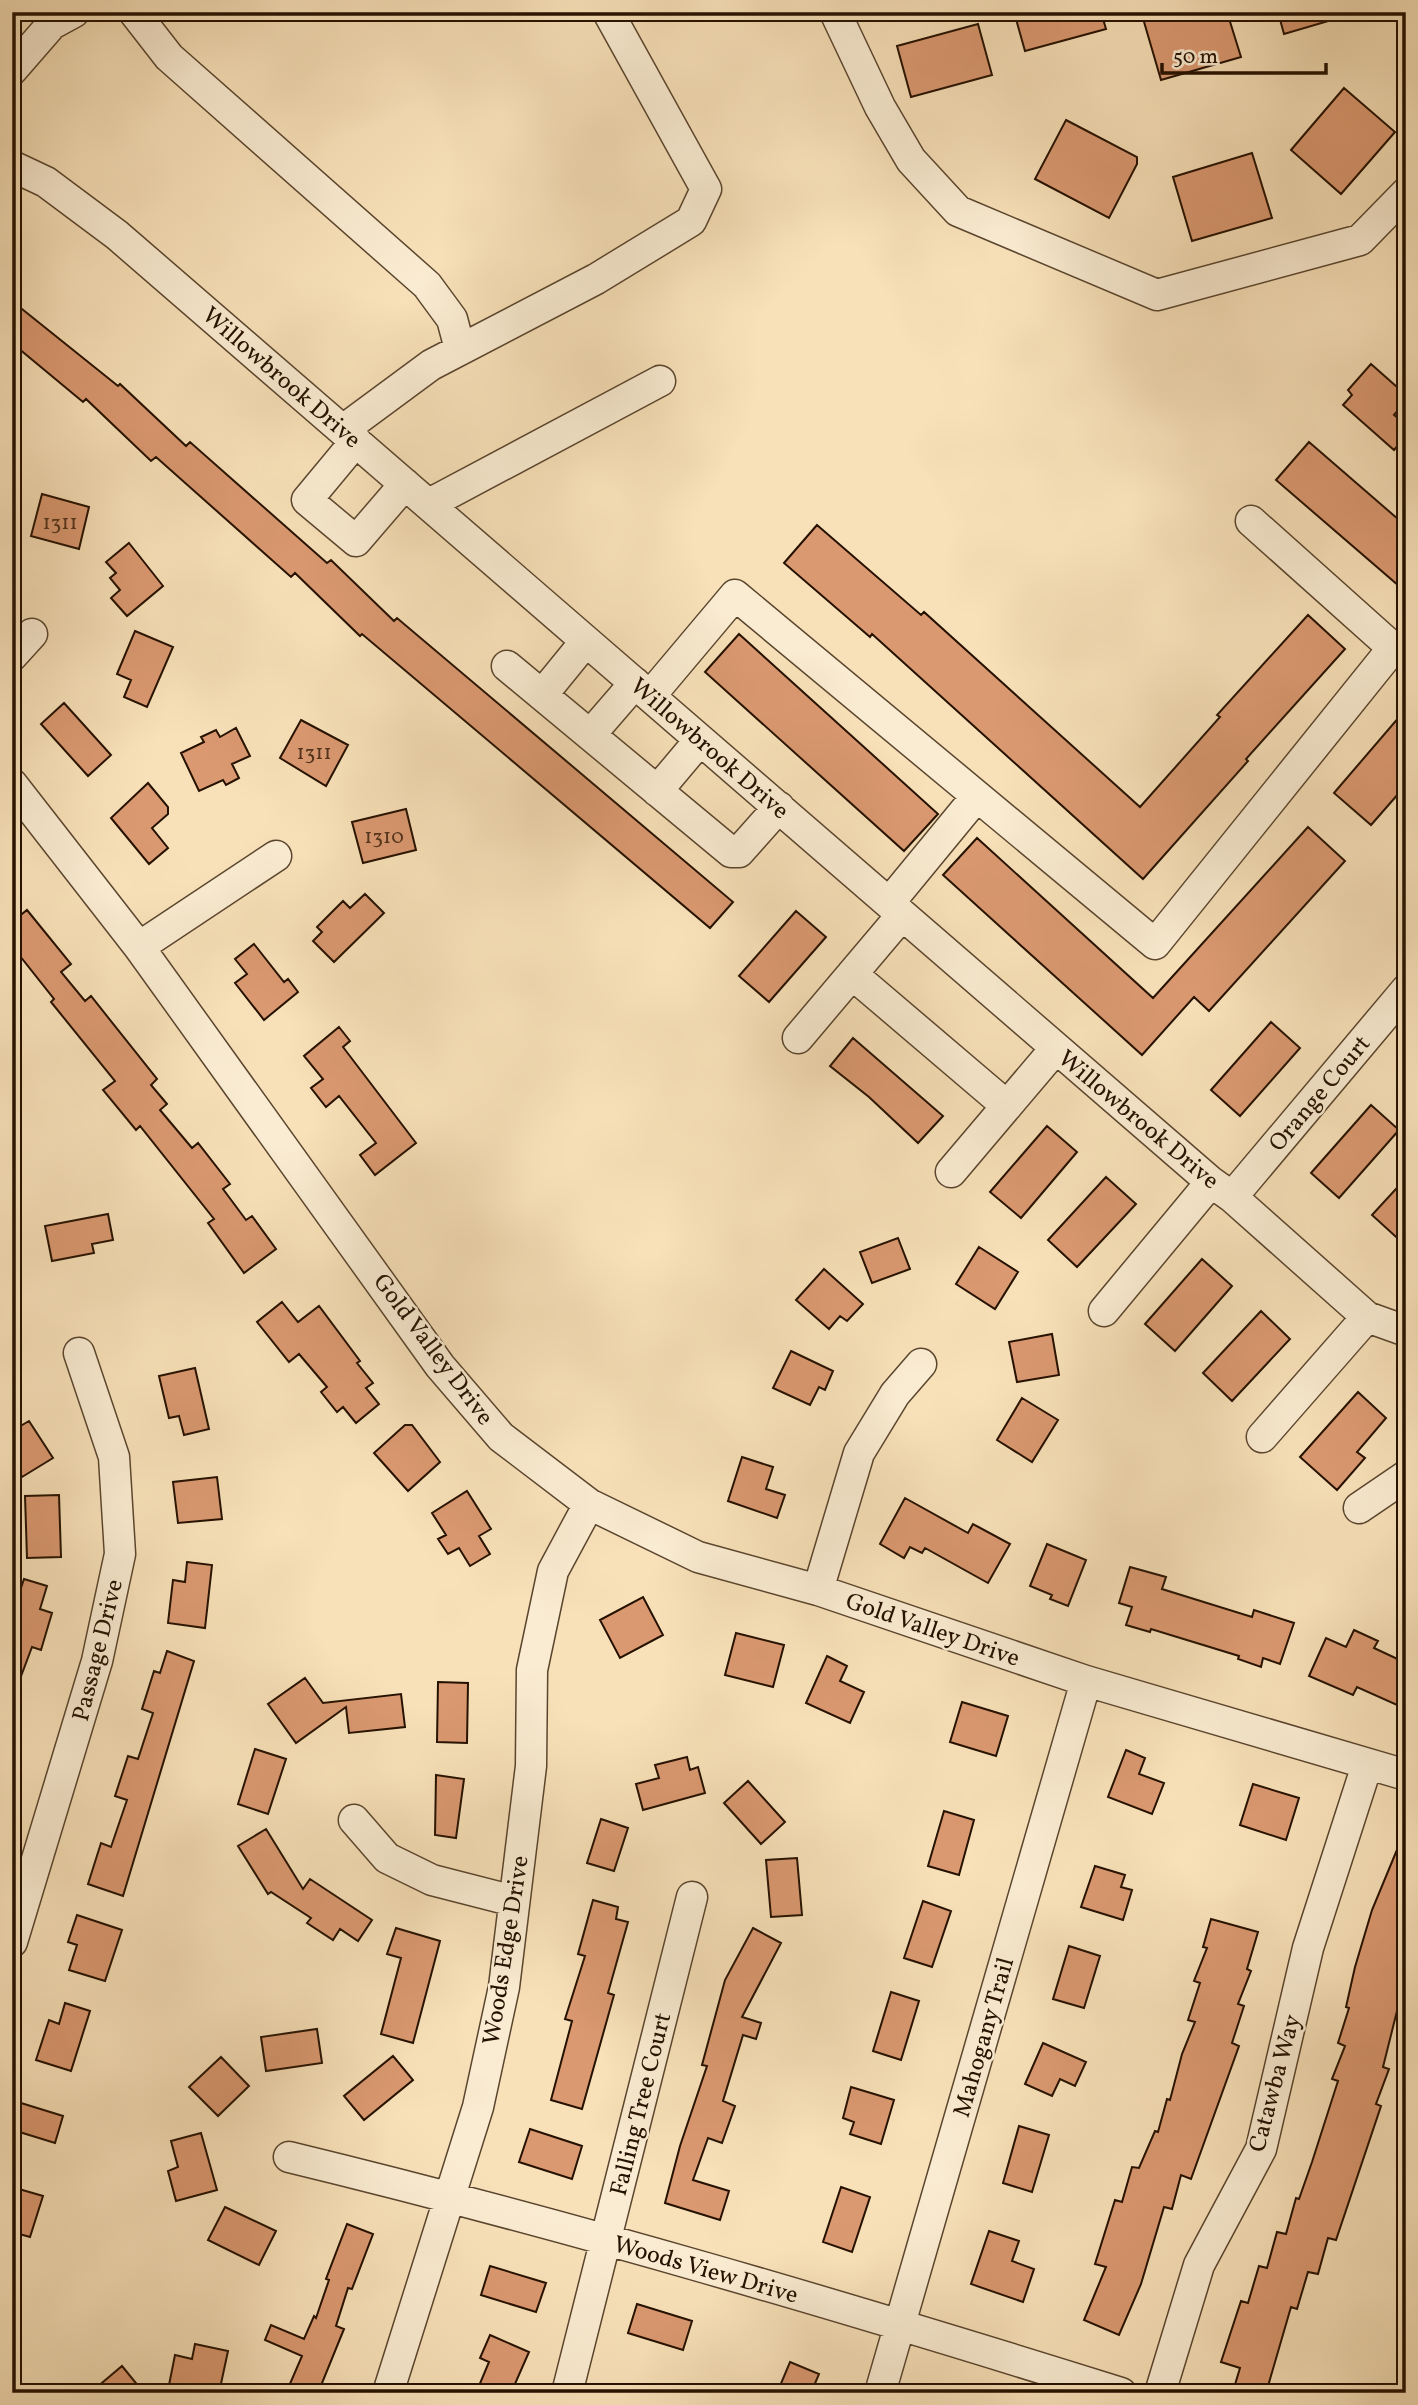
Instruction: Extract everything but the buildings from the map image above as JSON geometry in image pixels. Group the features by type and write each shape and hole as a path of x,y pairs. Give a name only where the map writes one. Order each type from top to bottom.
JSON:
{"street":[{"path":"12,70 52,24 74,12"},
{"path":"134,12 169,57 427,285 452,319 460,349"},
{"path":"405,484 356,541 307,500 349,436 430,365 596,279 691,221 706,189 608,12"},
{"path":"835,12 880,107 911,160 958,211 1157,295 1360,240 1406,193"},
{"name":"Willowbrook Drive","path":"12,166 46,182 117,235 1367,1317 1406,1331"},
{"path":"429,504 660,381"},
{"path":"590,735 643,690 735,595 1155,944 1393,648 1251,521"},
{"path":"542,695 586,641"},
{"path":"508,666 731,852 739,852 779,807"},
{"path":"657,791 700,740"},
{"name":"Gold Valley Drive","path":"12,784 139,947 440,1366 501,1437 589,1504 698,1557 818,1590 1086,1681 1406,1775"},
{"path":"798,1038 852,974 977,796"},
{"path":"139,947 276,856"},
{"path":"852,974 1007,1106"},
{"name":"Orange Court","path":"1104,1311 1406,990"},
{"path":"951,1172 1056,1048"},
{"path":"1262,1437 1367,1317"},
{"name":"Passage Drive","path":"12,1942 97,1661 120,1555 114,1457 79,1353"},
{"path":"818,1590 859,1453 894,1394 922,1364"},
{"path":"1359,1508 1406,1476"},
{"name":"Woods Edge Drive","path":"388,2393 427,2276 481,2093 504,1987 531,1766 532,1670 553,1572 589,1504"},
{"name":"Mahogany Trail","path":"880,2393 1086,1681"},
{"name":"Catawba Way","path":"1160,2393 1199,2265 1261,2149 1308,1948 1367,1765"},
{"path":"354,1820 387,1858 432,1880 514,1901"},
{"name":"Falling Tree Court","path":"568,2393 692,1897"},
{"name":"Woods View Drive","path":"289,2157 449,2196 899,2323 1121,2393"}]}
